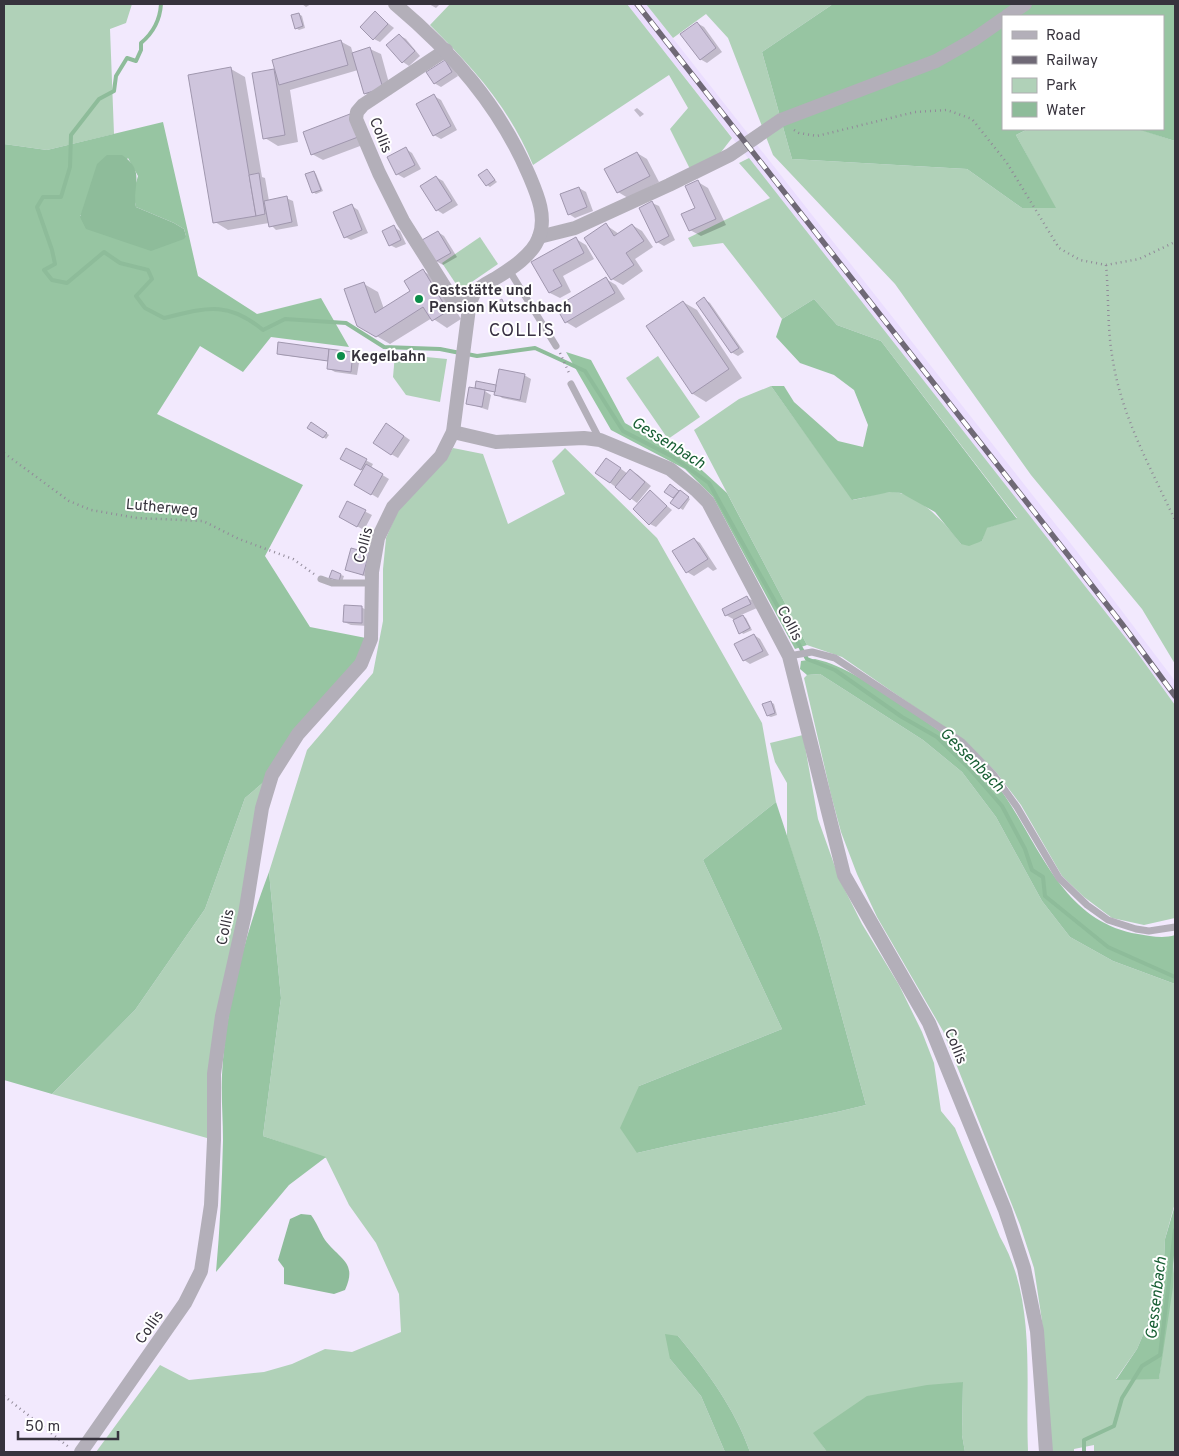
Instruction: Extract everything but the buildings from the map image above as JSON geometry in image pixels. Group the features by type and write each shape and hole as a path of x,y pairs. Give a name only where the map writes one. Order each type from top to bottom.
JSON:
{"street":[{"path":"394,4 446,50 483,93 518,149 539,199 542,220 539,237 575,228 669,185 730,155 781,120 936,61 973,40 1002,20"},
{"path":"1008,15 1025,4"},
{"name":"Collis","path":"446,50 363,105 357,112 356,119 379,174 403,221 451,297 469,308"},
{"name":"Collis","path":"81,1452 185,1303 201,1271 211,1205 214,1074 222,1016 245,914 262,808 272,775 298,734 361,664 372,638 371,583 378,538 393,507 441,456 453,432 464,338 469,308 474,293 509,270 533,248 539,237"},
{"name":"Collis","path":"453,432 496,442 584,438 600,440 670,470 708,502 793,655 806,720 844,875 929,1023 1005,1210 1024,1268 1037,1331 1044,1397 1046,1452"}],"lane":[{"path":"509,270 558,349"},
{"path":"571,384 600,440"},
{"path":"321,579 332,583 371,583"},
{"path":"793,655 812,652 835,658 962,742 994,775 1018,807 1059,878 1087,905 1108,920 1149,931 1175,927"}],"path":[{"path":"781,120 799,133 817,136 915,112 947,110 972,118 1017,178 1059,248 1080,260 1106,266 1139,259 1175,242"},
{"path":"1106,266 1112,360 1120,392 1136,439 1175,520"},
{"path":"558,349 570,372"},
{"name":"Lutherweg","path":"4,454 69,501 91,510 136,518 203,521 239,539 293,558 321,579"},
{"path":"4,1396 75,1452"}],"shaded area":[{"path":"627,4 646,4 1075,549 1175,681 1175,705 1136,651"},
{"path":"833,4 1175,4 1175,141 1140,130 1164,130 1164,15 1002,15 1002,130 1026,130 1016,135 1056,208 1022,208 967,169 792,159 762,52"},
{"path":"163,122 198,276 257,314 321,298 349,347 271,337 243,372 200,346 157,414 303,485 265,556 310,627 371,639 272,775 245,798 205,909 135,1010 52,1094 4,1080 4,144 47,150","holes":["128,158 138,176 133,193 136,207 174,223 184,229 186,236 80,216"]},
{"path":"814,299 837,325 881,341 1017,519 987,528 982,541 969,546 961,544 935,512 901,493 890,492 852,500 771,386 784,386 794,402 838,441 863,447 868,425 854,390 834,375 800,363 776,337 782,319"},
{"path":"566,352 591,360 625,423 693,462 727,493 807,645 795,649 713,497 685,469 611,430"},
{"path":"815,659 837,666 866,682 942,733 975,760 1002,792 1048,867 1065,890 1085,910 1109,925 1138,934 1161,937 1175,935 1175,984 1113,961 1070,937 1042,901 996,817 962,772 923,740 820,674 807,675 800,669 801,661"},
{"path":"776,802 820,937 866,1105 637,1153 620,1128 639,1086 782,1029 703,860"},
{"path":"269,872 281,998 263,1136 326,1157 289,1185 216,1272 223,1156 222,1075 227,1024 244,946"},
{"path":"1175,1205 1173,1287 1159,1379 1116,1380 1137,1349 1146,1328 1152,1298 1164,1260 1165,1239"},
{"path":"665,1334 678,1336 710,1377 744,1436 750,1452 725,1452 701,1396 670,1359"},
{"path":"963,1382 962,1435 965,1452 827,1452 813,1433 867,1396 927,1385"}],"green space":[{"path":"4,4 132,4 126,23 110,29 114,134 47,150 4,144"},
{"path":"450,4 627,4 732,138 718,156 690,169 670,129 688,108 669,75 533,165 513,125 489,90 476,73 430,25"},
{"path":"646,4 833,4 762,52 792,159 967,169 1022,208 1055,208 1016,135 1026,130 1142,130 1175,141 1175,664 1142,609 1031,475 895,284 773,155 728,38 706,14 673,38"},
{"path":"749,158 1136,651 1175,705 1175,918 1144,925 1112,918 1084,897 1062,876 1021,805 996,772 961,739 842,657 807,645 694,430 739,399 771,386 853,500 891,492 911,497 931,510 961,544 982,541 986,528 1017,518 881,341 837,325 814,299 782,319 723,243 693,247 688,238 770,198 739,163"},
{"path":"480,237 498,264 460,290 442,263"},
{"path":"395,354 447,359 440,402 406,395 393,377"},
{"path":"658,356 700,417 668,439 626,378"},
{"path":"453,448 483,454 508,524 565,494 552,461 565,448 657,538 762,723 776,802 703,860 782,1029 639,1086 637,1153 866,1105 820,937 787,837 787,783 775,762 770,743 803,735 818,819 839,878 862,924 899,985 922,1032 934,1063 941,1111 955,1128 1000,1237 1012,1261 1020,1287 1027,1342 1028,1452 965,1452 962,1435 963,1382 814,1433 827,1452 750,1452 744,1436 719,1391 678,1336 670,1359 701,1396 725,1452 96,1452 160,1365 189,1380 264,1372 292,1364 325,1349 352,1352 401,1332 399,1294 376,1243 349,1205 326,1158 263,1136 281,998 269,872 307,750 373,673 383,621 383,569 386,538 398,510 445,460"},
{"path":"820,674 923,740 962,772 996,817 1042,901 1070,937 1113,961 1175,984 1175,1203 1165,1239 1164,1260 1152,1298 1146,1328 1137,1349 1116,1379 1159,1378 1175,1259 1175,1452 1094,1452 1094,1445 1074,1449 1074,1452 1048,1452 1042,1321 1034,1268 1020,1225 943,1031 877,917 857,874 841,832 804,678 807,675"},
{"path":"272,775 222,1016 214,1140 52,1094 135,1010 205,909 245,798"}],"water":[{"path":"107,155 122,155 134,167 136,173 136,207 184,229 186,236 184,239 151,251 86,229 80,217 97,164"},
{"path":"301,1214 311,1215 325,1240 348,1267 348,1281 345,1290 334,1294 284,1284 284,1268 278,1260 290,1219"}],"waterway":[{"name":"Gessenbach","path":"161,4 157,21 149,35 141,43 141,50 136,61 127,58 116,76 114,91 99,99 71,135 70,167 61,197 43,197 37,207 55,264 44,270 52,280 67,283 104,252 120,263 148,270 152,279 136,296 145,308 164,318 192,311 216,309 238,314 263,330 285,319 346,323 384,347 440,349 460,353"},
{"name":"Gessenbach","path":"467,354 477,356 535,348 585,371 623,431 673,457 709,483 807,659 835,670 902,717 937,737 969,768 1002,806 1025,849 1032,870 1043,877 1045,896 1108,947 1175,977"},
{"name":"Gessenbach","path":"1084,1452 1084,1440 1114,1426 1122,1398 1142,1366 1160,1355 1175,1230"}],"railway":[{"path":"637,4 1122,624 1175,696"}],"place":[{"name":"Gaststätte und Pension Kutschbach","path":"419,299"},
{"name":"Kegelbahn","path":"341,356"}],"district":[{"name":"COLLIS","path":"522,330"}]}
